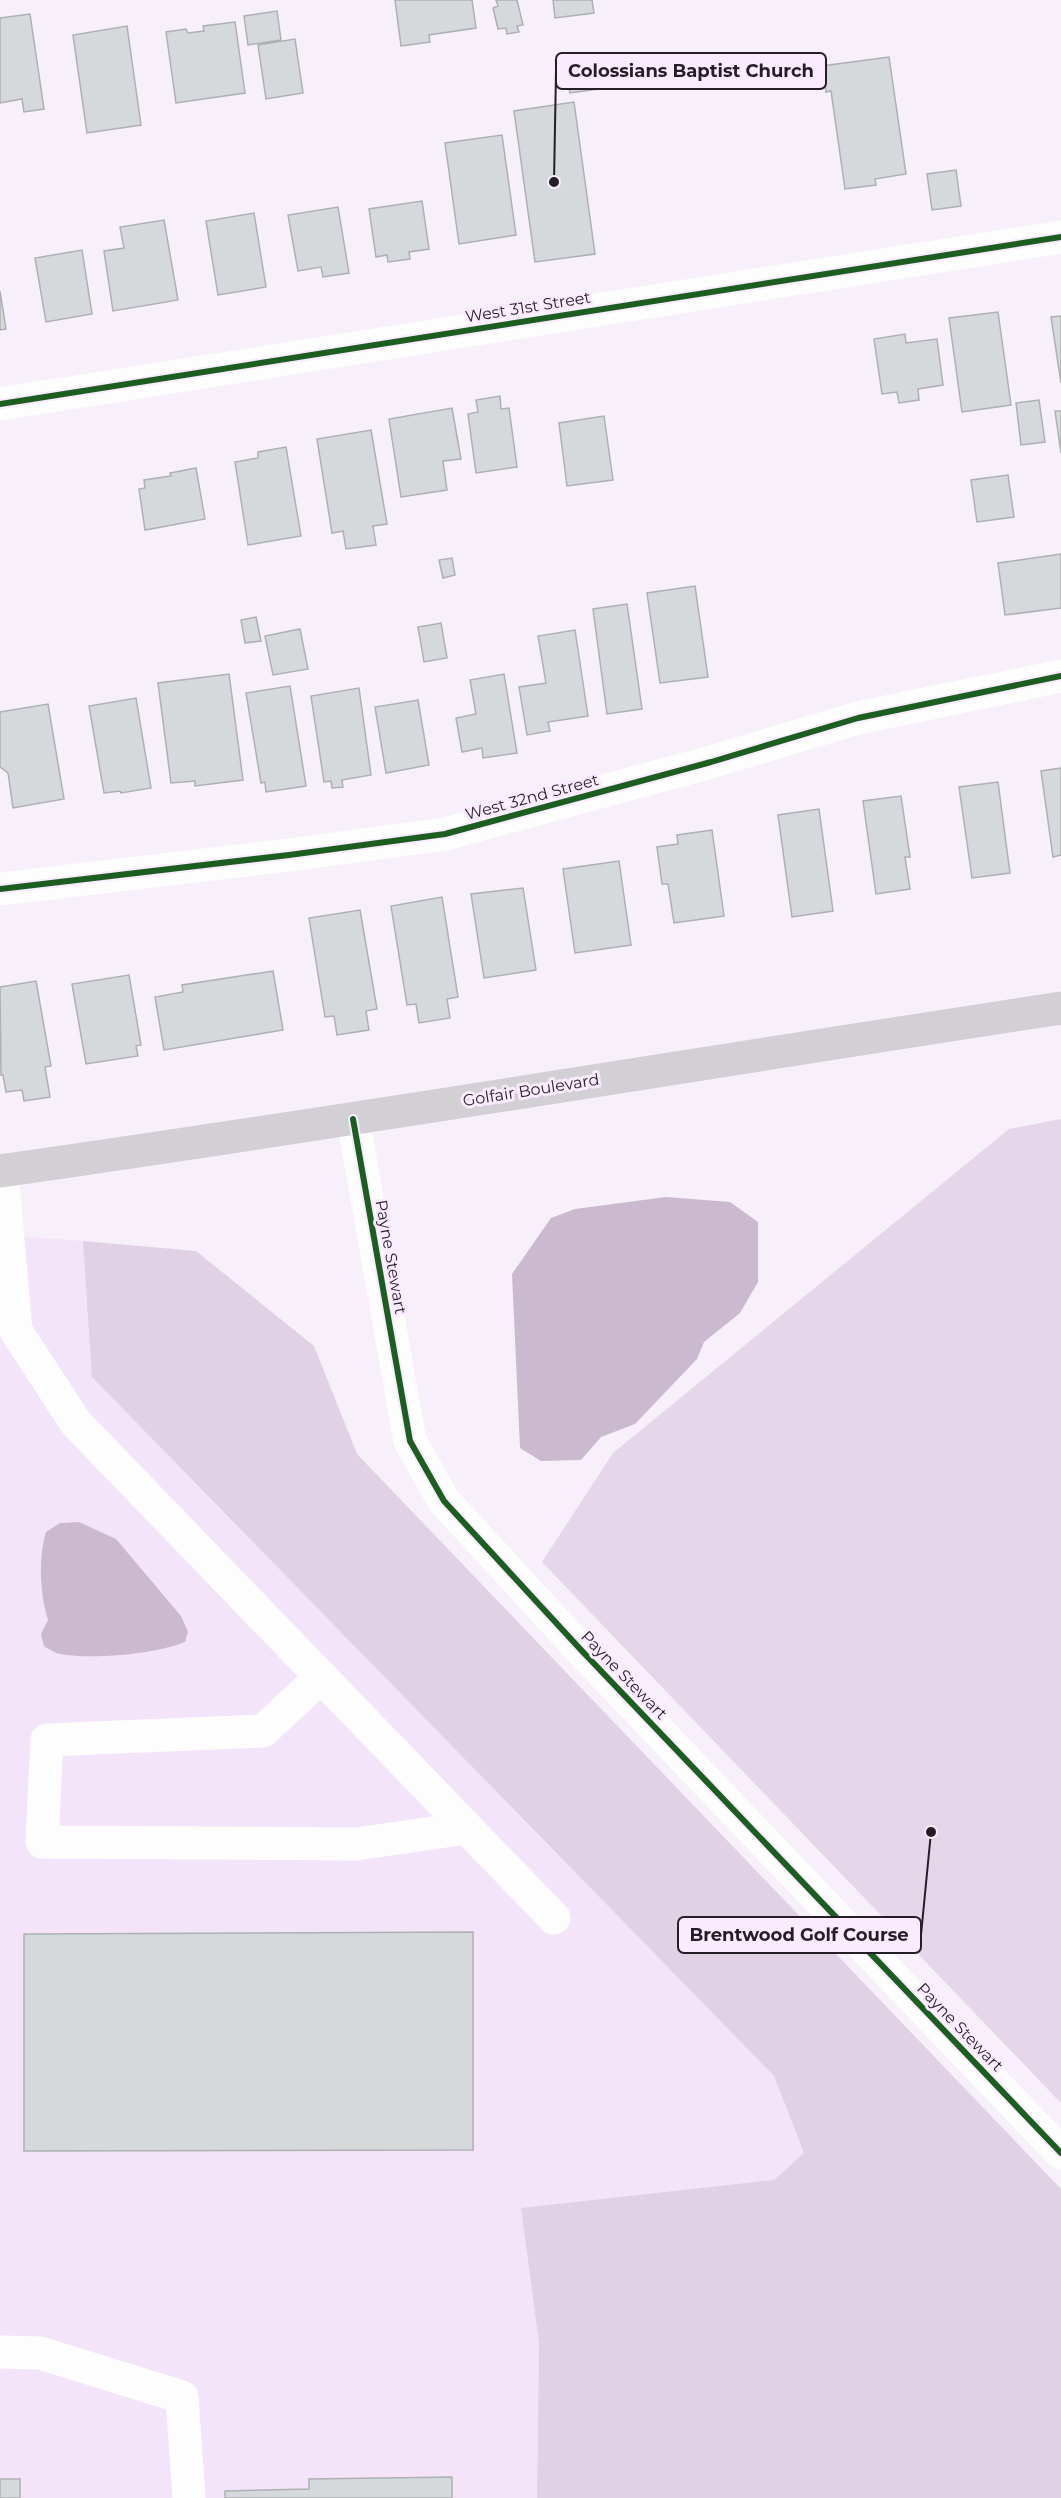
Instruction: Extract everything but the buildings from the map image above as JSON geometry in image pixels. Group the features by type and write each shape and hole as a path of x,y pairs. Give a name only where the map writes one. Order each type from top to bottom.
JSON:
{"main road":[{"name":"Golfair Boulevard","path":"1,1171 353,1119 1061,1008"}],"street":[{"name":"West 31st Street","path":"0,404 1061,237"},
{"name":"West 32nd Street","path":"0,889 445,834 711,762 858,718 1061,676"},
{"name":"Payne Stewart","path":"353,1119 410,1441 444,1501 582,1651 1061,2153"},
{"path":"1,1171 16,1331 76,1423 554,1918"},
{"path":"321,1677 262,1731 47,1740 42,1842 356,1844 467,1828"},
{"path":"0,2352 40,2353 182,2397 189,2498"}],"shaded area":[{"path":"1061,1119 1061,2103 542,1562 613,1453 1009,1129"},
{"path":"666,1197 730,1202 758,1222 758,1282 740,1313 704,1342 697,1359 635,1424 601,1437 581,1460 541,1461 520,1448 512,1274 551,1218 575,1209"},
{"path":"0,1235 83,1241 93,1377 774,2076 804,2153 774,2180 521,2208 539,2343 537,2498 0,2498"},
{"path":"83,1241 196,1251 314,1346 357,1454 1061,2189 1061,2498 537,2498 539,2343 521,2208 774,2180 804,2153 774,2076 92,1377"},
{"path":"79,1522 116,1539 181,1616 188,1632 185,1642 141,1653 106,1656 60,1654 44,1646 41,1634 48,1620 42,1588 43,1542 46,1532 60,1523"}],"cycle path":[{"path":"0,404 1061,237"},
{"path":"0,889 445,834 711,762 858,718 1061,676"},
{"path":"353,1119 410,1441 444,1501 582,1651 1061,2153"}],"place":[{"name":"Colossians Baptist Church","path":"554,182"},
{"name":"Brentwood Golf Course","path":"931,1832"}]}
